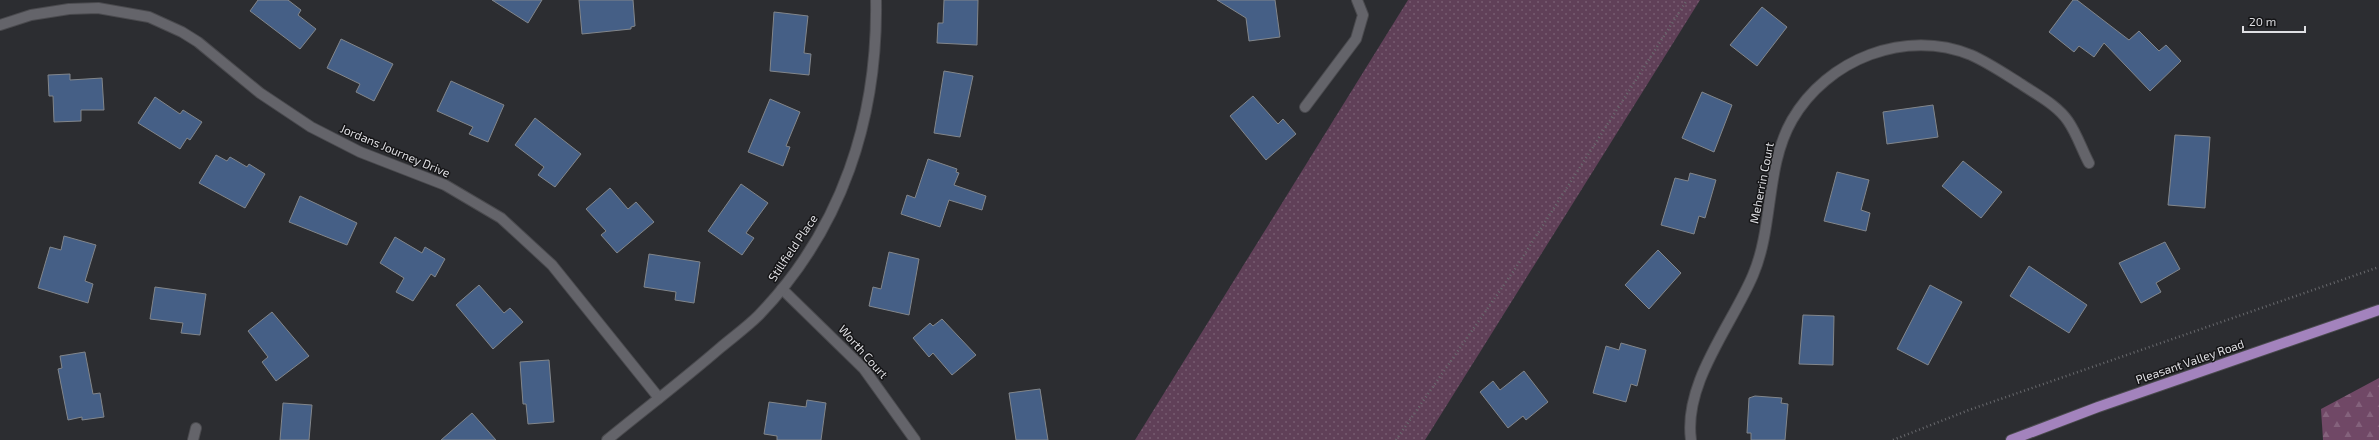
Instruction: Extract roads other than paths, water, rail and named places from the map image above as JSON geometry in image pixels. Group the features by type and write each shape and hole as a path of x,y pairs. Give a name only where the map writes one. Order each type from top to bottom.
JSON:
{"main road":[{"name":"Pleasant Valley Road","path":"2012,440 2098,407 2379,310"}],"street":[{"name":"Stillfield Place","path":"607,440 758,316 782,289 803,260 827,220 858,146 872,88 876,40 876,0"},
{"path":"1305,107 1356,39 1363,15 1357,0"},
{"name":"Jordans Journey Drive","path":"0,25 31,15 69,9 98,8 149,18 182,32 198,42 260,93 311,127 360,152 445,185 501,218 552,265 659,398"},
{"name":"Meherrin Court","path":"1691,440 1692,412 1698,385 1756,267 1764,240 1778,157 1785,136 1804,102 1830,76 1865,56 1893,48 1924,46 1945,48 1970,55 1995,68 2059,111 2068,121 2089,163"},
{"name":"Worth Court","path":"782,289 864,369 915,440"},
{"path":"193,440 196,428"}]}
